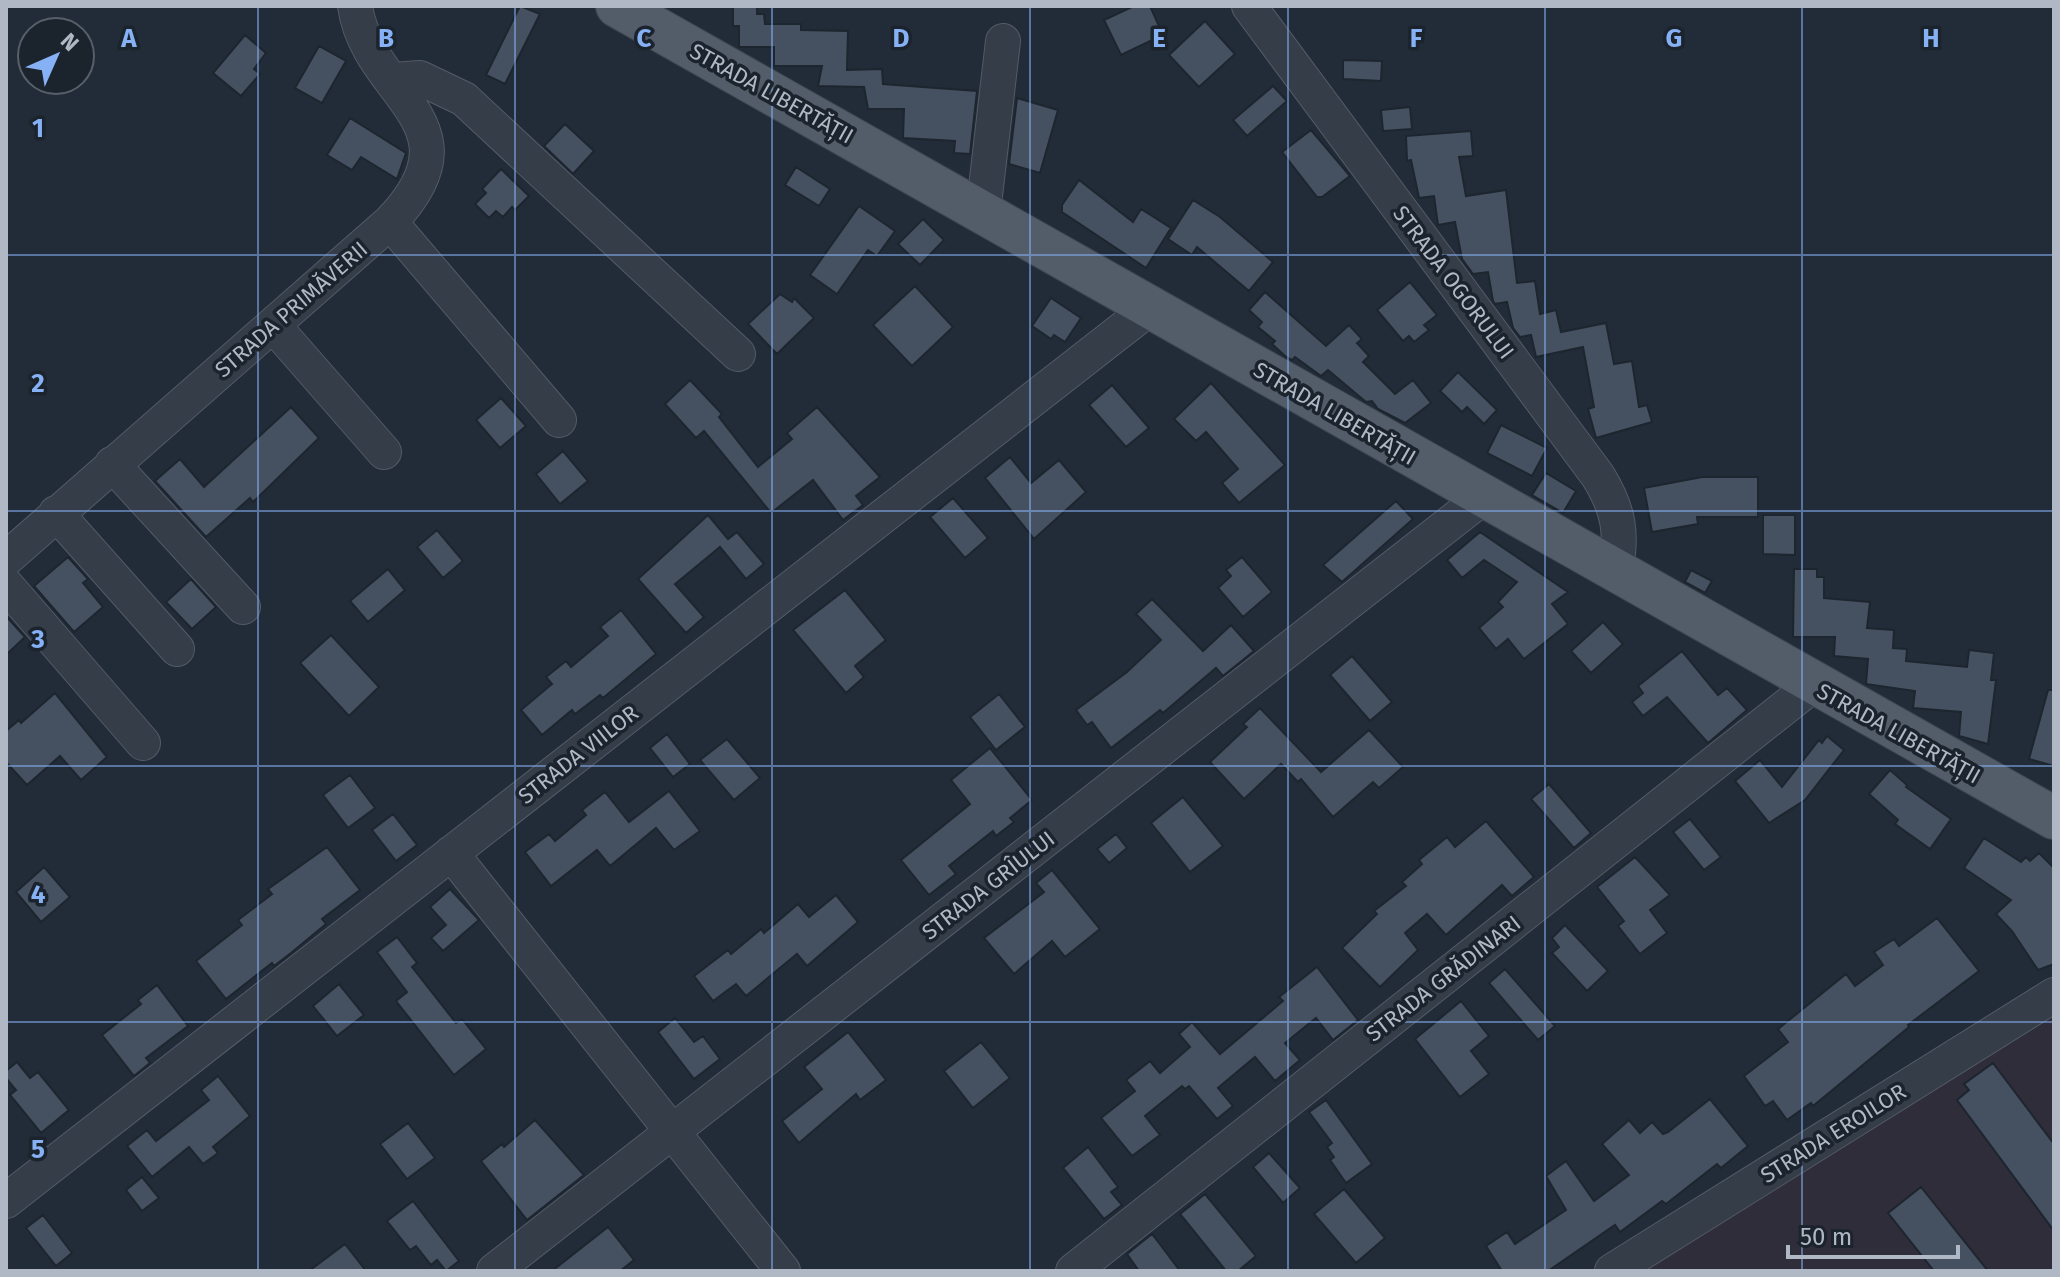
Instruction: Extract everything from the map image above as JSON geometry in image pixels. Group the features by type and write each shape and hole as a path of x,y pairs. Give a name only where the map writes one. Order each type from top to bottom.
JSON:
{"main road":[{"name":"STRADA LIBERTĂȚII","path":"617,6 1482,498 2054,818"}],"street":[{"name":"STRADA PRIMĂVERII","path":"6,559 390,222 418,190 428,156 418,120 358,22 355,6"},
{"name":"STRADA OGORULUI","path":"1249,6 1613,499 1620,522 1621,543 1615,573"},
{"path":"983,213 1003,41"},
{"path":"393,80 420,78 464,99 738,354"},
{"path":"390,222 559,420"},
{"name":"STRADA VIILOR","path":"6,1201 1151,307"},
{"path":"273,325 384,452"},
{"path":"112,464 243,607"},
{"name":"STRADA GRÎULUI","path":"494,1271 1482,498"},
{"path":"56,513 177,649"},
{"path":"6,585 143,743"},
{"name":"STRADA GRĂDINARI","path":"1073,1271 1813,685"},
{"path":"451,853 783,1271"},
{"name":"STRADA EROILOR","path":"1612,1271 2054,995"}],"shaded area":[{"path":"2054,1017 2054,1271 1638,1271"}],"building":[{"path":"520,6 540,14 505,84 486,75"},
{"path":"733,6 757,6 757,14 764,14 765,24 801,24 801,30 848,31 847,70 882,69 883,84 977,91 970,154 954,153 955,141 903,138 904,109 868,109 864,87 818,86 822,66 774,66 774,47 739,47 739,26 733,26"},
{"path":"1134,6 1150,6 1163,35 1121,55 1104,20"},
{"path":"1205,21 1235,54 1199,87 1169,55"},
{"path":"245,35 266,53 254,69 260,74 241,96 213,73"},
{"path":"319,46 346,61 322,103 295,88"},
{"path":"1343,60 1382,61 1381,81 1343,79"},
{"path":"1273,86 1287,101 1247,136 1233,120"},
{"path":"1017,98 1058,110 1040,173 1009,164"},
{"path":"1410,107 1412,129 1383,131 1381,110"},
{"path":"350,118 406,153 397,179 361,157 352,170 327,155"},
{"path":"565,124 594,151 573,174 544,146"},
{"path":"1311,130 1350,176 1322,197 1317,197 1282,152"},
{"path":"1471,131 1473,156 1459,157 1466,196 1506,190 1517,283 1535,281 1540,314 1556,310 1561,332 1606,323 1614,364 1632,361 1639,407 1647,405 1652,422 1596,438 1588,409 1594,407 1583,347 1536,357 1531,335 1520,337 1513,328 1507,302 1495,304 1493,301 1488,272 1473,274 1462,259 1455,222 1438,225 1434,196 1419,198 1411,160 1407,161 1406,136"},
{"path":"796,167 830,189 819,206 785,185"},
{"path":"501,169 529,196 503,217 496,211 489,218 475,204 486,193 482,189"},
{"path":"1079,180 1133,222 1141,209 1171,228 1146,268 1062,212 1062,205"},
{"path":"1193,200 1220,217 1273,262 1249,291 1197,247 1192,255 1168,239"},
{"path":"859,206 895,231 877,256 868,250 837,294 810,275"},
{"path":"923,219 944,240 920,265 898,244"},
{"path":"1410,282 1437,315 1424,325 1429,330 1414,342 1409,336 1403,341 1377,310"},
{"path":"915,286 953,327 912,366 873,325"},
{"path":"1265,292 1326,346 1349,325 1362,339 1357,343 1369,356 1363,362 1395,394 1413,380 1431,403 1405,423 1378,409 1372,401 1366,402 1328,370 1321,376 1295,357 1292,360 1285,356 1272,344 1275,341 1258,327 1262,322 1249,310"},
{"path":"780,294 792,302 794,298 814,318 777,354 748,324"},
{"path":"1051,298 1081,318 1065,342 1054,335 1051,339 1032,326"},
{"path":"1458,372 1497,410 1484,424 1467,407 1462,412 1440,391"},
{"path":"690,380 722,414 719,417 758,467 792,439 787,433 817,407 880,477 856,496 863,505 843,520 813,480 771,513 704,431 696,438 665,404"},
{"path":"1211,383 1285,465 1239,503 1222,483 1238,469 1206,432 1196,441 1174,419"},
{"path":"1112,385 1149,428 1126,447 1089,405"},
{"path":"501,398 526,426 500,448 476,420"},
{"path":"291,407 319,438 253,502 250,498 206,537 155,481 180,459 204,487"},
{"path":"1501,425 1547,448 1532,476 1487,453"},
{"path":"563,451 588,481 560,504 536,474"},
{"path":"1010,457 1031,483 1059,460 1086,492 1034,539 985,478"},
{"path":"1546,473 1576,491 1563,513 1532,495"},
{"path":"1702,477 1758,477 1758,517 1697,517 1698,524 1652,532 1644,488"},
{"path":"953,498 988,538 965,558 930,517"},
{"path":"1396,501 1413,519 1342,582 1323,565"},
{"path":"708,515 728,539 737,532 764,564 746,579 720,547 675,584 704,617 686,633 638,579"},
{"path":"1763,515 1795,515 1795,555 1763,554"},
{"path":"437,530 463,561 443,578 417,547"},
{"path":"1480,532 1568,592 1552,604 1568,624 1524,659 1508,639 1496,649 1479,628 1503,607 1498,602 1517,582 1484,560 1462,578 1447,560"},
{"path":"68,557 88,579 83,583 103,607 74,632 34,586"},
{"path":"1242,557 1272,592 1243,617 1218,588 1231,576 1226,570"},
{"path":"388,569 405,590 368,622 350,601"},
{"path":"1794,569 1817,569 1817,577 1824,577 1824,598 1870,602 1867,628 1894,630 1893,648 1907,649 1906,661 1967,667 1969,650 1994,653 1991,680 1996,680 1988,744 1959,736 1961,712 1913,708 1915,691 1866,684 1868,659 1834,656 1835,637 1793,637"},
{"path":"1691,570 1712,581 1705,593 1685,582"},
{"path":"191,579 216,607 192,629 166,602"},
{"path":"845,590 886,640 855,666 864,677 846,693 793,630"},
{"path":"1152,599 1203,651 1231,625 1254,651 1223,676 1216,668 1163,713 1160,710 1111,748 1092,722 1087,725 1076,710 1127,672 1161,640 1136,614"},
{"path":"621,610 656,654 603,698 600,695 575,714 572,710 542,735 521,710 552,684 546,677 566,661 571,667 608,636 600,627"},
{"path":"6,616 25,637 6,655"},
{"path":"1603,622 1623,644 1591,673 1571,651"},
{"path":"331,635 379,687 349,716 300,663"},
{"path":"1682,651 1718,695 1727,688 1747,710 1708,743 1667,697 1643,716 1632,702 1643,693 1638,686"},
{"path":"1352,656 1392,702 1370,721 1330,675"},
{"path":"2048,690 2054,690 2054,766 2029,759"},
{"path":"55,693 107,757 81,780 60,756 27,785 6,762 6,731 19,720 21,723"},
{"path":"999,694 1025,727 996,750 970,717"},
{"path":"1260,708 1321,772 1369,730 1403,767 1379,788 1373,782 1333,817 1301,779 1298,782 1281,764 1244,799 1210,762 1247,727 1243,724"},
{"path":"667,734 690,764 673,777 650,748"},
{"path":"1827,736 1844,750 1805,800 1769,823 1735,781 1760,760 1782,787 1819,740 1822,743"},
{"path":"727,739 760,778 734,800 700,760"},
{"path":"990,748 1032,800 1010,818 1014,822 996,836 993,831 949,866 956,874 929,895 901,860 970,804 951,780"},
{"path":"1890,770 1906,787 1951,819 1930,849 1895,824 1898,820 1869,794"},
{"path":"350,775 375,808 348,828 323,795"},
{"path":"1549,784 1591,833 1574,848 1531,799"},
{"path":"669,791 700,831 674,850 656,828 610,866 597,850 551,886 525,852 549,834 555,841 586,815 582,810 605,792 629,822"},
{"path":"1183,797 1223,846 1190,872 1151,823"},
{"path":"393,814 417,845 396,861 372,830"},
{"path":"1690,819 1721,857 1704,870 1673,832"},
{"path":"1486,821 1534,877 1512,896 1502,885 1446,935 1427,914 1405,933 1418,950 1380,987 1342,948 1377,914 1374,911 1406,886 1402,882 1422,864 1419,860 1447,837 1455,847"},
{"path":"1116,834 1127,848 1109,863 1097,849"},
{"path":"1984,838 2021,862 2026,857 2030,861 2039,853 2054,868 2054,964 2038,970 2012,931 1996,914 2011,900 1964,868"},
{"path":"327,847 360,890 322,919 326,924 291,953 274,966 272,963 226,999 196,961 242,925 238,920 272,894 268,889"},
{"path":"1635,857 1670,895 1650,910 1667,933 1640,954 1618,926 1624,921 1597,887"},
{"path":"44,867 70,897 41,922 16,892"},
{"path":"1052,870 1100,929 1065,957 1052,941 1014,974 984,938 1044,892 1036,883"},
{"path":"450,889 479,920 443,951 431,938 446,925 430,907"},
{"path":"836,895 858,922 807,966 797,954 746,996 736,984 713,1001 694,976 728,950 731,954 761,929 764,933 798,904 809,917"},
{"path":"1937,918 1979,971 1908,1025 1813,1106 1811,1103 1787,1120 1773,1101 1765,1106 1744,1076 1788,1042 1778,1029 1846,974 1855,986 1883,965 1874,952 1894,939 1899,946"},
{"path":"1565,925 1608,971 1587,991 1552,953 1559,947 1552,938"},
{"path":"397,937 417,963 412,967 456,1023 462,1019 486,1049 454,1075 396,1001 407,992 377,952"},
{"path":"1317,967 1358,1020 1333,1040 1316,1018 1285,1043 1300,1060 1275,1081 1255,1057 1218,1088 1233,1106 1217,1119 1189,1086 1185,1089 1182,1086 1145,1116 1160,1135 1132,1156 1101,1118 1135,1091 1126,1080 1150,1061 1160,1073 1190,1047 1179,1034 1192,1022 1220,1054 1283,1001 1279,997"},
{"path":"1505,969 1555,1026 1538,1040 1489,983"},
{"path":"339,984 364,1015 337,1036 313,1006"},
{"path":"157,985 188,1026 146,1058 150,1063 134,1076 102,1035 141,1004 138,1000"},
{"path":"1461,1001 1489,1036 1471,1051 1489,1074 1460,1097 1415,1039"},
{"path":"675,1018 694,1042 703,1036 720,1059 694,1079 658,1032"},
{"path":"848,1032 886,1080 860,1100 856,1094 799,1143 782,1121 822,1089 804,1067"},
{"path":"981,1042 1010,1078 973,1108 944,1071"},
{"path":"17,1062 30,1078 38,1072 69,1110 41,1133 10,1095 16,1090 6,1078 6,1071"},
{"path":"1993,1063 2054,1144 2054,1231 1957,1100 1969,1090 1964,1084"},
{"path":"218,1076 250,1116 213,1147 218,1153 203,1164 189,1147 152,1177 127,1146 147,1130 156,1141 209,1100 201,1090"},
{"path":"1710,1099 1748,1146 1721,1168 1717,1164 1666,1204 1662,1201 1620,1232 1615,1225 1548,1271 1502,1271 1486,1246 1507,1232 1515,1244 1566,1210 1546,1176 1566,1161 1594,1201 1629,1175 1602,1144 1629,1120 1640,1133 1652,1122 1663,1134"},
{"path":"1326,1100 1372,1164 1346,1183 1330,1160 1334,1157 1327,1147 1332,1143 1309,1112"},
{"path":"535,1120 584,1175 527,1220 481,1161 502,1144 504,1147"},
{"path":"408,1123 435,1158 407,1179 380,1144"},
{"path":"1088,1147 1118,1187 1111,1192 1122,1205 1104,1219 1063,1168"},
{"path":"1269,1153 1300,1188 1283,1203 1253,1167"},
{"path":"142,1177 159,1198 142,1211 126,1190"},
{"path":"1921,1187 1988,1271 1934,1271 1888,1213"},
{"path":"1344,1189 1385,1238 1356,1263 1314,1214"},
{"path":"1205,1194 1256,1256 1238,1271 1226,1271 1180,1214"},
{"path":"413,1201 459,1261 446,1271 437,1260 431,1265 416,1246 410,1250 387,1221"},
{"path":"43,1215 72,1253 56,1266 26,1228"},
{"path":"608,1227 634,1260 620,1271 552,1271"},
{"path":"1152,1234 1180,1271 1139,1271 1127,1254"},
{"path":"345,1244 366,1271 309,1271"}]}
